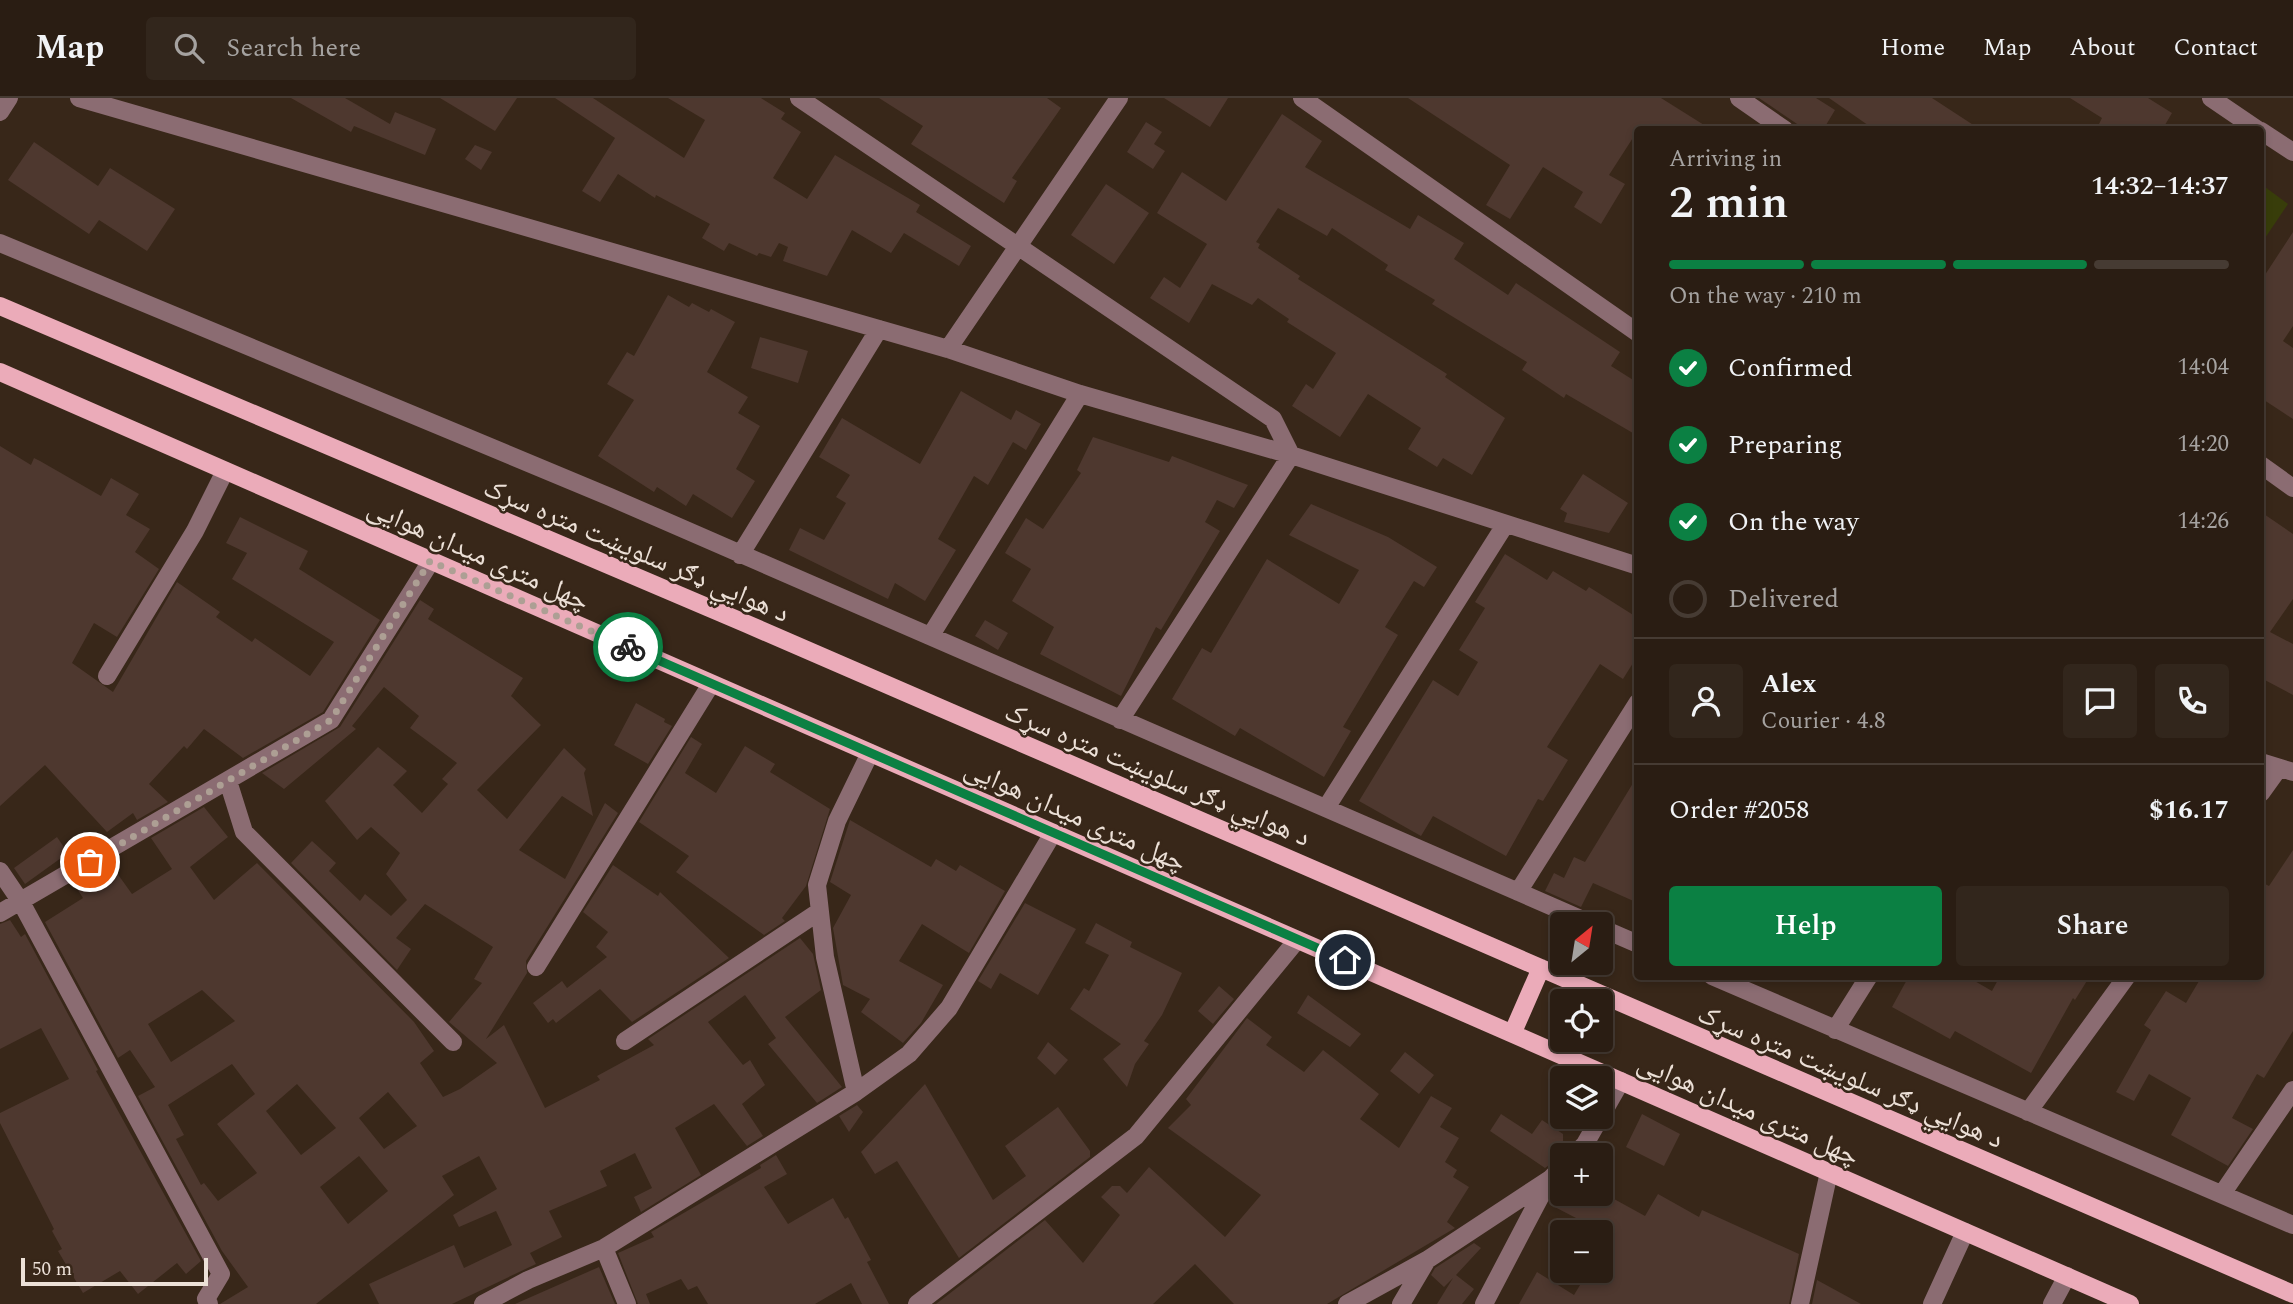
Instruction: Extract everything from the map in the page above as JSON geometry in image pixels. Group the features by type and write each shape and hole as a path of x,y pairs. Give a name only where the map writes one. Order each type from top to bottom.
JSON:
{"main road":[{"name":"د هوايي ډګر سلویښت متره سړک","path":"0,306 747,624 2293,1294"},
{"name":"چهل متری میدان هوایی","path":"0,372 2130,1304"},
{"path":"1513,1032 1541,968"}],"street":[{"path":"0,112 9,98"},
{"path":"79,98 948,349 1080,394 1291,455 1634,565"},
{"path":"799,98 1273,419 1291,455"},
{"path":"948,349 1119,98"},
{"path":"1303,98 1634,330"},
{"path":"1739,98 1779,126"},
{"path":"2211,98 2254,126"},
{"path":"2264,133 2293,152"},
{"path":"0,243 597,492 1564,912"},
{"path":"740,555 880,329"},
{"path":"931,635 1080,394"},
{"path":"1120,720 1291,455"},
{"path":"2264,468 2293,488"},
{"path":"107,676 195,531 225,471"},
{"path":"1326,808 1506,525"},
{"path":"0,913 331,720 430,561"},
{"path":"536,967 711,684"},
{"path":"1518,892 1634,708"},
{"path":"856,1092 825,957 817,885 837,821 870,753"},
{"path":"2264,763 2286,770 2264,790"},
{"path":"228,781 244,832 453,1042"},
{"path":"483,1304 528,1280 604,1248 856,1092 909,1054 949,1008 1053,832"},
{"path":"0,871 21,902 221,1273 206,1299 209,1304"},
{"path":"625,1041 820,911"},
{"path":"1614,934 1634,942"},
{"path":"917,1304 1136,1136 1297,940"},
{"path":"1721,980 2293,1225"},
{"path":"1835,1030 1866,980"},
{"path":"2028,1112 2124,980"},
{"path":"1613,1097 1622,1082"},
{"path":"2222,1194 2293,1090"},
{"path":"1800,1304 1829,1172"},
{"path":"1347,1304 1427,1260 1550,1176"},
{"path":"1484,1304 1550,1183"},
{"path":"1932,1304 1965,1232"},
{"path":"604,1248 627,1304"},
{"path":"1401,1304 1427,1260"},
{"path":"2052,1304 2067,1276"}],"green space":[{"path":"2264,186 2288,204 2264,240"}],"building":[{"path":"291,98 345,98 390,124 395,112 436,129 425,155 354,126 351,132"},
{"path":"440,98 517,98 495,131"},
{"path":"555,98 593,98 684,158 705,120 668,98 761,98 785,113 781,119 801,132 773,178 807,199 835,155 920,205 916,212 971,246 959,266 904,233 891,253 852,230 827,276 783,261 788,247 779,243 771,257 759,253 757,256 729,243 724,251 702,238 710,224 656,195 655,198 618,174 600,202 582,191 615,138"},
{"path":"879,98 1047,98 1061,108 1012,178 1017,181 1004,203 911,144 923,126"},
{"path":"1164,98 1228,98 1210,127"},
{"path":"1408,98 1661,98 1706,126 1634,126 1634,136 1609,175 1625,184 1601,224 1574,207 1583,192 1543,167 1510,219 1486,205 1510,165"},
{"path":"1759,98 1816,98 1835,110 1825,126 1800,126"},
{"path":"1829,98 1932,98 1975,126 1869,126"},
{"path":"2070,98 2148,98 2172,113 2164,126 2098,126 2102,118"},
{"path":"1282,114 1322,141 1305,167 1410,229 1418,215 1464,243 1454,259 1508,295 1516,283 1620,352 1611,366 1634,380 1634,434 1566,394 1564,398 1522,370 1527,362 1432,304 1435,300 1385,270 1388,265 1332,228 1327,236 1278,208 1256,242 1260,244 1258,248 1300,276 1298,279 1447,374 1445,377 1505,418 1472,475 1443,458 1437,467 1408,449 1421,428 1368,394 1340,437 1292,406 1306,384 1313,389 1336,353 1287,322 1289,319 1258,298 1252,305 1212,284 1189,323 1150,298 1164,277 1180,288 1207,244 1157,213 1182,172 1226,201"},
{"path":"1146,122 1162,132 1154,144 1165,151 1153,169 1127,152"},
{"path":"34,142 98,186 110,168 175,209 147,251 99,220 89,234 8,180"},
{"path":"475,145 492,152 481,170 465,159"},
{"path":"1106,184 1149,213 1114,264 1071,235"},
{"path":"2293,232 2293,326 2283,341 2293,348 2293,419 2264,400 2264,276"},
{"path":"668,295 689,307 692,303 709,312 711,309 735,322 707,372 748,397 738,413 760,426 736,469 755,481 732,518 693,494 686,506 657,487 654,492 598,456 634,400 607,384 627,352 634,356"},
{"path":"760,337 808,351 798,383 751,368"},
{"path":"961,391 1011,420 1016,410 1041,424 1026,450 1013,442 988,485 974,476 938,539 956,550 925,601 895,583 888,599 789,550 800,528 824,540 846,503 836,497 850,475 819,457 842,418 920,464"},
{"path":"1093,437 1169,462 1172,456 1248,485 1234,508 1217,500 1205,522 1220,531 1161,630 1156,627 1121,696 1040,654 1054,627 1012,601 1031,569 1005,553 1026,518 1043,529 1081,473 1077,470"},
{"path":"0,446 31,465 34,458 101,496 111,478 139,494 126,515 150,529 135,552 159,569 117,637 94,623 72,663 113,692 177,582 220,612 216,617 252,642 255,638 310,676 334,642 232,579 247,553 226,543 240,517 308,551 299,569 380,620 323,712 243,758 204,729 187,749 184,746 149,784 168,802 137,820 133,813 107,832 45,765 0,806"},
{"path":"1583,474 1628,503 1609,533 1564,522 1567,513 1560,509"},
{"path":"1311,504 1388,537 1437,567 1424,587 1414,581 1385,627 1398,635 1343,727 1351,731 1324,777 1240,728 1235,736 1172,699 1202,648 1211,653 1267,559 1339,604 1359,570 1289,535"},
{"path":"2264,514 2293,534 2293,599 2270,632 2293,644 2293,695 2264,680"},
{"path":"1505,554 1547,580 1553,571 1586,591 1589,587 1634,615 1634,661 1623,679 1600,664 1547,747 1568,760 1543,801 1538,799 1506,856 1433,816 1421,836 1359,801 1433,680 1458,696 1478,662 1459,650 1485,608 1475,602"},
{"path":"420,600 434,609 428,619 523,678 511,696 541,725 477,790 507,819 564,748 586,769 584,773 593,816 562,796 519,850 565,879 605,803 618,813 526,961 527,973 486,1039 504,1025 545,1108 600,1080 597,1076 654,1045 648,1039 800,938 813,954 821,990 785,1017 842,1087 817,1103 768,1044 776,1038 745,995 708,1022 743,1065 750,1060 765,1085 742,1104 763,1136 747,1146 714,1104 675,1128 701,1175 641,1212 634,1197 652,1188 635,1153 600,1171 607,1186 549,1211 562,1237 530,1253 536,1264 452,1304 379,1304 369,1284 454,1245 464,1268 512,1245 496,1211 459,1227 453,1215 497,1189 479,1156 442,1176 454,1195 316,1304 220,1304 248,1287 222,1251 138,1096 155,1087 130,1050 118,1058 45,922 83,898 74,884 109,862 132,894 172,869 151,838 204,807 228,837 190,867 214,900 257,863 414,1022 434,1051 420,1063 443,1097 460,1089 497,1063 449,1022 482,983 474,979 493,947 425,904 396,938 411,949 397,970 291,863 312,841 336,863 329,871 360,901 365,894 391,916 407,900 386,874 400,853 371,827 357,840 325,801 378,747 407,771 393,785 422,813 448,784 442,779 457,763 410,728 419,716 384,687 352,726 356,729 284,789 262,773 340,727","holes":["202,990 235,1021 171,1062 148,1024","232,1064 255,1094 217,1124 257,1173 218,1201 204,1183 201,1185 176,1139 184,1135 168,1105","297,1084 336,1128 301,1155 266,1111","388,1092 417,1126 384,1149 359,1118","359,1156 388,1191 348,1224 320,1187"]},
{"path":"985,620 1008,633 998,650 975,636"},
{"path":"636,703 665,719 664,722 672,726 648,764 614,745"},
{"path":"691,737 702,744 685,773 716,793 745,746 775,764 770,772 830,809 806,886 782,918 785,921 764,935 676,872 689,856 639,822"},
{"path":"1634,782 1634,901 1593,883 1581,907 1545,891 1554,873 1564,878 1574,857 1585,862"},
{"path":"850,820 931,867 936,859 956,871 960,865 1005,891 969,953 922,924 899,961 943,985 921,1023 903,1043 861,1012 870,999 843,985 833,928 851,895 830,882"},
{"path":"57,837 68,853 25,884 14,868"},
{"path":"2293,850 2293,1031 2264,1078 2257,1074 2232,1118 2253,1129 2228,1166 2171,1135 2191,1098 2149,1074 2134,1101 2116,1092 2151,1030 2144,1025 2166,991 2186,1003 2200,980 2264,980 2264,884 2269,886"},
{"path":"613,865 658,896 660,892 729,958 632,1022 600,989 556,1023 553,1019 548,1023 533,1003 562,981 567,988 607,957 596,947 608,932 583,912"},
{"path":"1025,903 1076,929 1038,995 1000,973 991,989 978,981"},
{"path":"10,920 21,937 25,934 98,1070 96,1071 201,1261 186,1274 177,1263 138,1294 120,1271 83,1293 58,1251 62,1249 52,1231 54,1229 0,1123 0,1113 69,1079 41,1028 0,1049 0,924"},
{"path":"1096,923 1132,942 1130,947 1182,973 1162,1015 1144,1041 1149,1044 1135,1064 1127,1087 1103,1059 1121,1044 1070,1009 1084,988 1089,991 1109,955 1085,943"},
{"path":"1907,980 1973,980 1992,991 1998,980 2088,980 2075,1000 2073,998 2031,1073 1955,1031 1950,1039 1892,1007"},
{"path":"1219,986 1234,999 1213,1024 1198,1011"},
{"path":"1308,995 1361,1034 1350,1047 1297,1013"},
{"path":"1247,1018 1272,1037 1266,1045 1304,1072 1323,1050 1379,1094 1360,1119 1399,1148 1431,1096 1452,1108 1440,1127 1459,1138 1445,1162 1457,1170 1453,1177 1469,1187 1447,1222 1455,1228 1327,1304 1234,1304 1195,1264 1153,1304 936,1304 1045,1220 1083,1263 1120,1215 1101,1197 1112,1186 1120,1186 1127,1193 1149,1167 1225,1237 1261,1195 1168,1128 1191,1105 1186,1099"},
{"path":"1048,1042 1068,1060 1055,1075 1037,1058"},
{"path":"1405,1052 1434,1075 1419,1094 1390,1071"},
{"path":"925,1084 993,1200 1026,1176 1005,1146 1058,1107 1090,1151 1090,1157 959,1258 897,1161 875,1174 861,1152"},
{"path":"857,1105 863,1112 849,1132 839,1116"},
{"path":"1501,1114 1532,1134 1542,1120 1550,1125 1550,1129 1563,1134 1563,1143 1550,1143 1550,1164 1545,1168 1490,1131"},
{"path":"1642,1114 1680,1134 1664,1166 1626,1147"},
{"path":"776,1155 787,1174 764,1187 788,1224 833,1198 845,1219 848,1217 871,1260 867,1262 889,1304 862,1304 851,1283 815,1304 708,1304 697,1286 688,1290 681,1279 646,1294 650,1304 638,1304 618,1253 654,1237 651,1232 761,1168 760,1165"},
{"path":"1658,1194 1699,1217 1702,1210 1799,1254 1789,1304 1519,1304 1537,1272 1550,1280 1550,1283 1574,1295 1581,1283 1613,1283 1613,1220 1575,1220 1576,1218 1553,1206 1613,1206 1613,1198 1645,1216"},
{"path":"1474,1243 1481,1248 1456,1275 1474,1289 1462,1304 1437,1304 1453,1278 1444,1287 1431,1275 1435,1268"},
{"path":"599,1267 615,1304 515,1304"},
{"path":"1817,1280 1861,1304 1812,1304"}],"way so far":[{"path":"90,862 331,720 430,561 628,647"}],"route":[{"path":"628,647 1345,960"}]}
